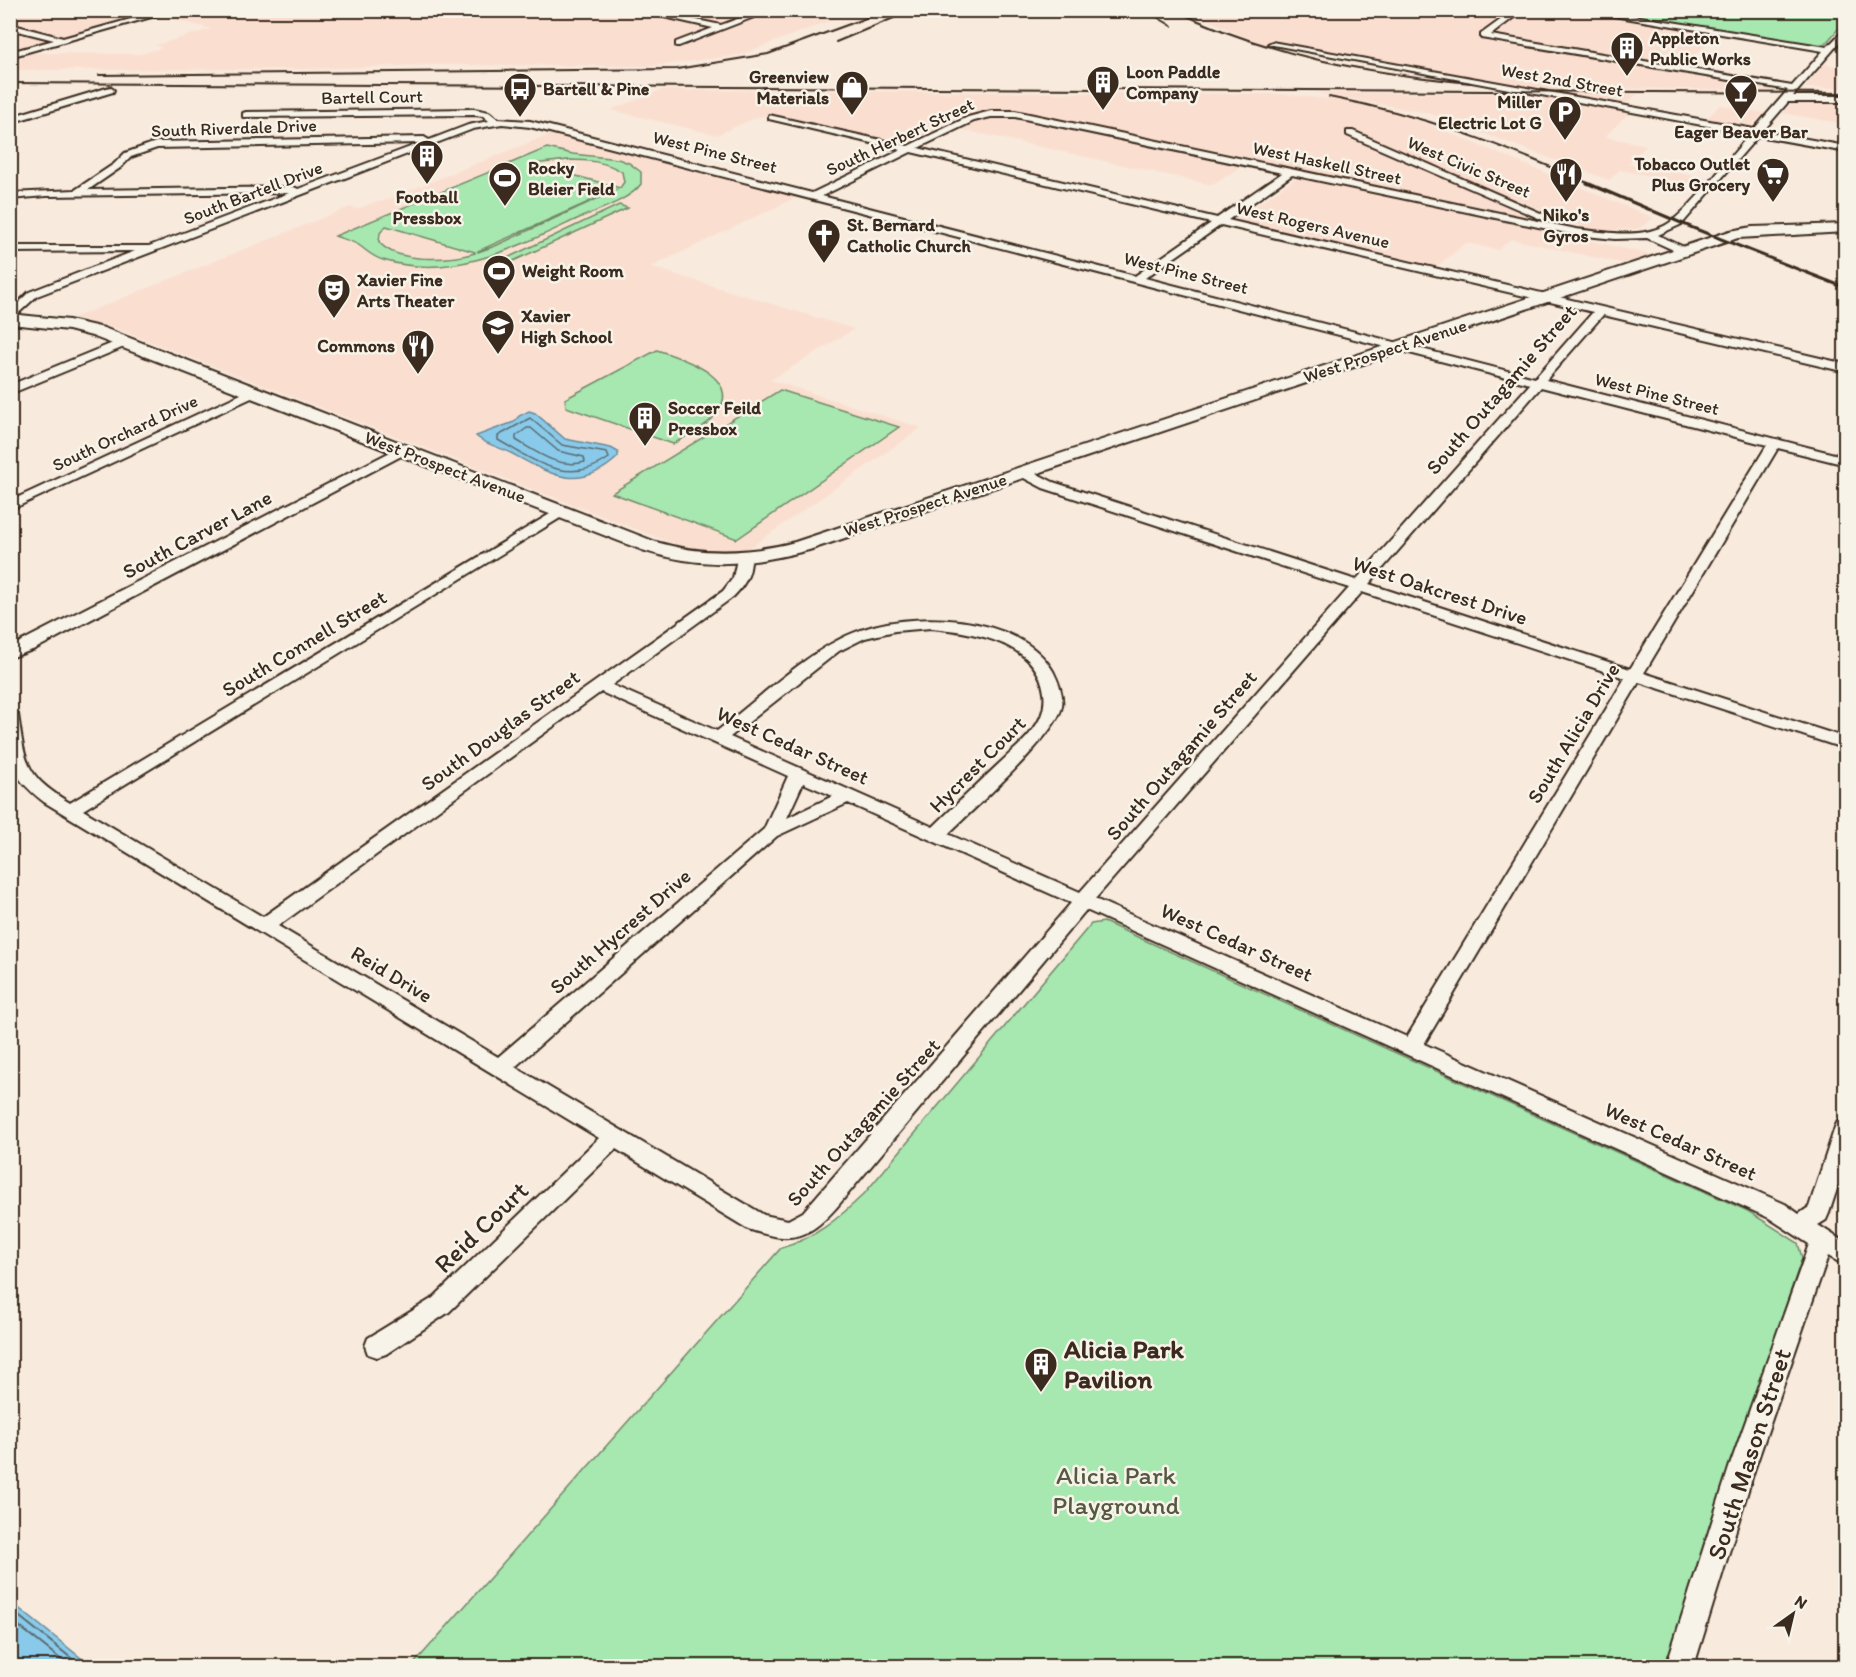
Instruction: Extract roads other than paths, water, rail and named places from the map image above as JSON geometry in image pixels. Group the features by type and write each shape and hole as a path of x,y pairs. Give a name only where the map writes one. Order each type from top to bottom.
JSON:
{"main road":[{"name":"West Prospect Avenue","path":"10,319 69,325 98,332 671,554 707,559 744,559 802,546 1744,232 1845,228"}],"street":[{"path":"10,55 173,10"},
{"path":"636,10 722,28"},
{"path":"679,44 769,10"},
{"path":"1520,10 1484,36 1795,89"},
{"path":"1580,10 1829,50"},
{"path":"10,26 64,40"},
{"path":"1647,234 1662,231 1678,222 1845,30"},
{"name":"West 2nd Street","path":"1272,44 1845,149"},
{"path":"10,120 110,90"},
{"path":"1786,99 1845,99"},
{"name":"Bartell Court","path":"246,115 480,112 489,115 495,121"},
{"name":"South Herbert Street","path":"814,196 971,119 1001,113"},
{"name":"West Haskell Street","path":"1001,113 1030,115 1576,232 1613,236 1647,234"},
{"name":"West Rogers Avenue","path":"772,117 1845,368"},
{"name":"South Bartell Drive","path":"10,319 33,294 471,127 495,121 517,121"},
{"name":"West Pine Street","path":"517,121 1845,461"},
{"name":"West Civic Street","path":"1350,134 1576,232"},
{"name":"South Riverdale Drive","path":"78,192 117,166 128,155 156,145 436,140"},
{"path":"1137,279 1290,172"},
{"path":"10,196 78,192 303,191"},
{"path":"1647,234 1684,251"},
{"path":"10,249 153,248"},
{"name":"South Outagamie Street","path":"797,1228 812,1219 828,1201 1084,900 1600,311"},
{"path":"10,390 125,342"},
{"name":"South Orchard Drive","path":"10,506 254,392"},
{"name":"South Alicia Drive","path":"1412,1046 1774,443"},
{"name":"South Carver Lane","path":"10,653 29,646 402,450"},
{"name":"West Oakcrest Drive","path":"1023,472 1048,485 1845,744"},
{"name":"South Connell Street","path":"71,810 560,512"},
{"name":"South Douglas Street","path":"264,926 728,594 740,579 744,569 744,559"},
{"name":"Hycrest Court","path":"718,738 833,648 860,635 894,626 931,623 969,627 1006,639 1032,655 1040,663 1051,683 1054,706 1040,733 937,834"},
{"name":"West Cedar Street","path":"601,686 1778,1211 1845,1256"},
{"name":"Reid Drive","path":"10,714 18,764 22,774 39,790 756,1222 778,1230 797,1228"},
{"name":"South Hycrest Drive","path":"771,832 798,774"},
{"name":"South Hycrest Drive","path":"501,1067 771,832 848,796"},
{"path":"1799,1226 1818,1212 1845,1127"},
{"name":"Reid Court","path":"377,1347 441,1305 615,1136"},
{"name":"South Mason Street","path":"1680,1666 1742,1468 1821,1242"}],"water":[{"path":"529,411 535,413 565,439 611,448 618,452 618,457 590,475 564,477 538,467 476,436 514,422 519,416"},
{"path":"11,1602 91,1666 11,1666"}],"railway":[{"path":"99,75 677,69 768,54 888,10"},
{"path":"836,42 913,10"},
{"path":"978,14 982,10"},
{"path":"1145,10 1172,26"},
{"path":"1174,10 1246,39 1319,60 1394,74 1471,83"},
{"path":"10,83 1846,93"},
{"path":"1329,97 1430,122 1494,144 1590,184"},
{"path":"1587,183 1693,228 1846,288"}],"place":[{"name":"Appleton Public Works","path":"1627,77"},
{"name":"Loon Paddle Company","path":"1103,111"},
{"name":"Greenview Materials","path":"852,116"},
{"name":"Bartell & Pine","path":"520,118"},
{"name":"Eager Beaver Bar","path":"1741,120"},
{"name":"Miller Electric Lot G","path":"1565,141"},
{"name":"Football Pressbox","path":"427,185"},
{"name":"Niko's Gyros","path":"1566,203"},
{"name":"Tobacco Outlet Plus Grocery","path":"1773,203"},
{"name":"Rocky Bleier Field","path":"505,207"},
{"name":"St. Bernard Catholic Church","path":"824,264"},
{"name":"Weight Room","path":"499,300"},
{"name":"Xavier Fine Arts Theater","path":"334,319"},
{"name":"Xavier High School","path":"498,355"},
{"name":"Commons","path":"418,375"},
{"name":"Soccer Feild Pressbox","path":"645,447"},
{"name":"Alicia Park Pavilion","path":"1041,1393"}],"park label":[{"name":"Alicia Park Playground","path":"1116,1490"}]}
